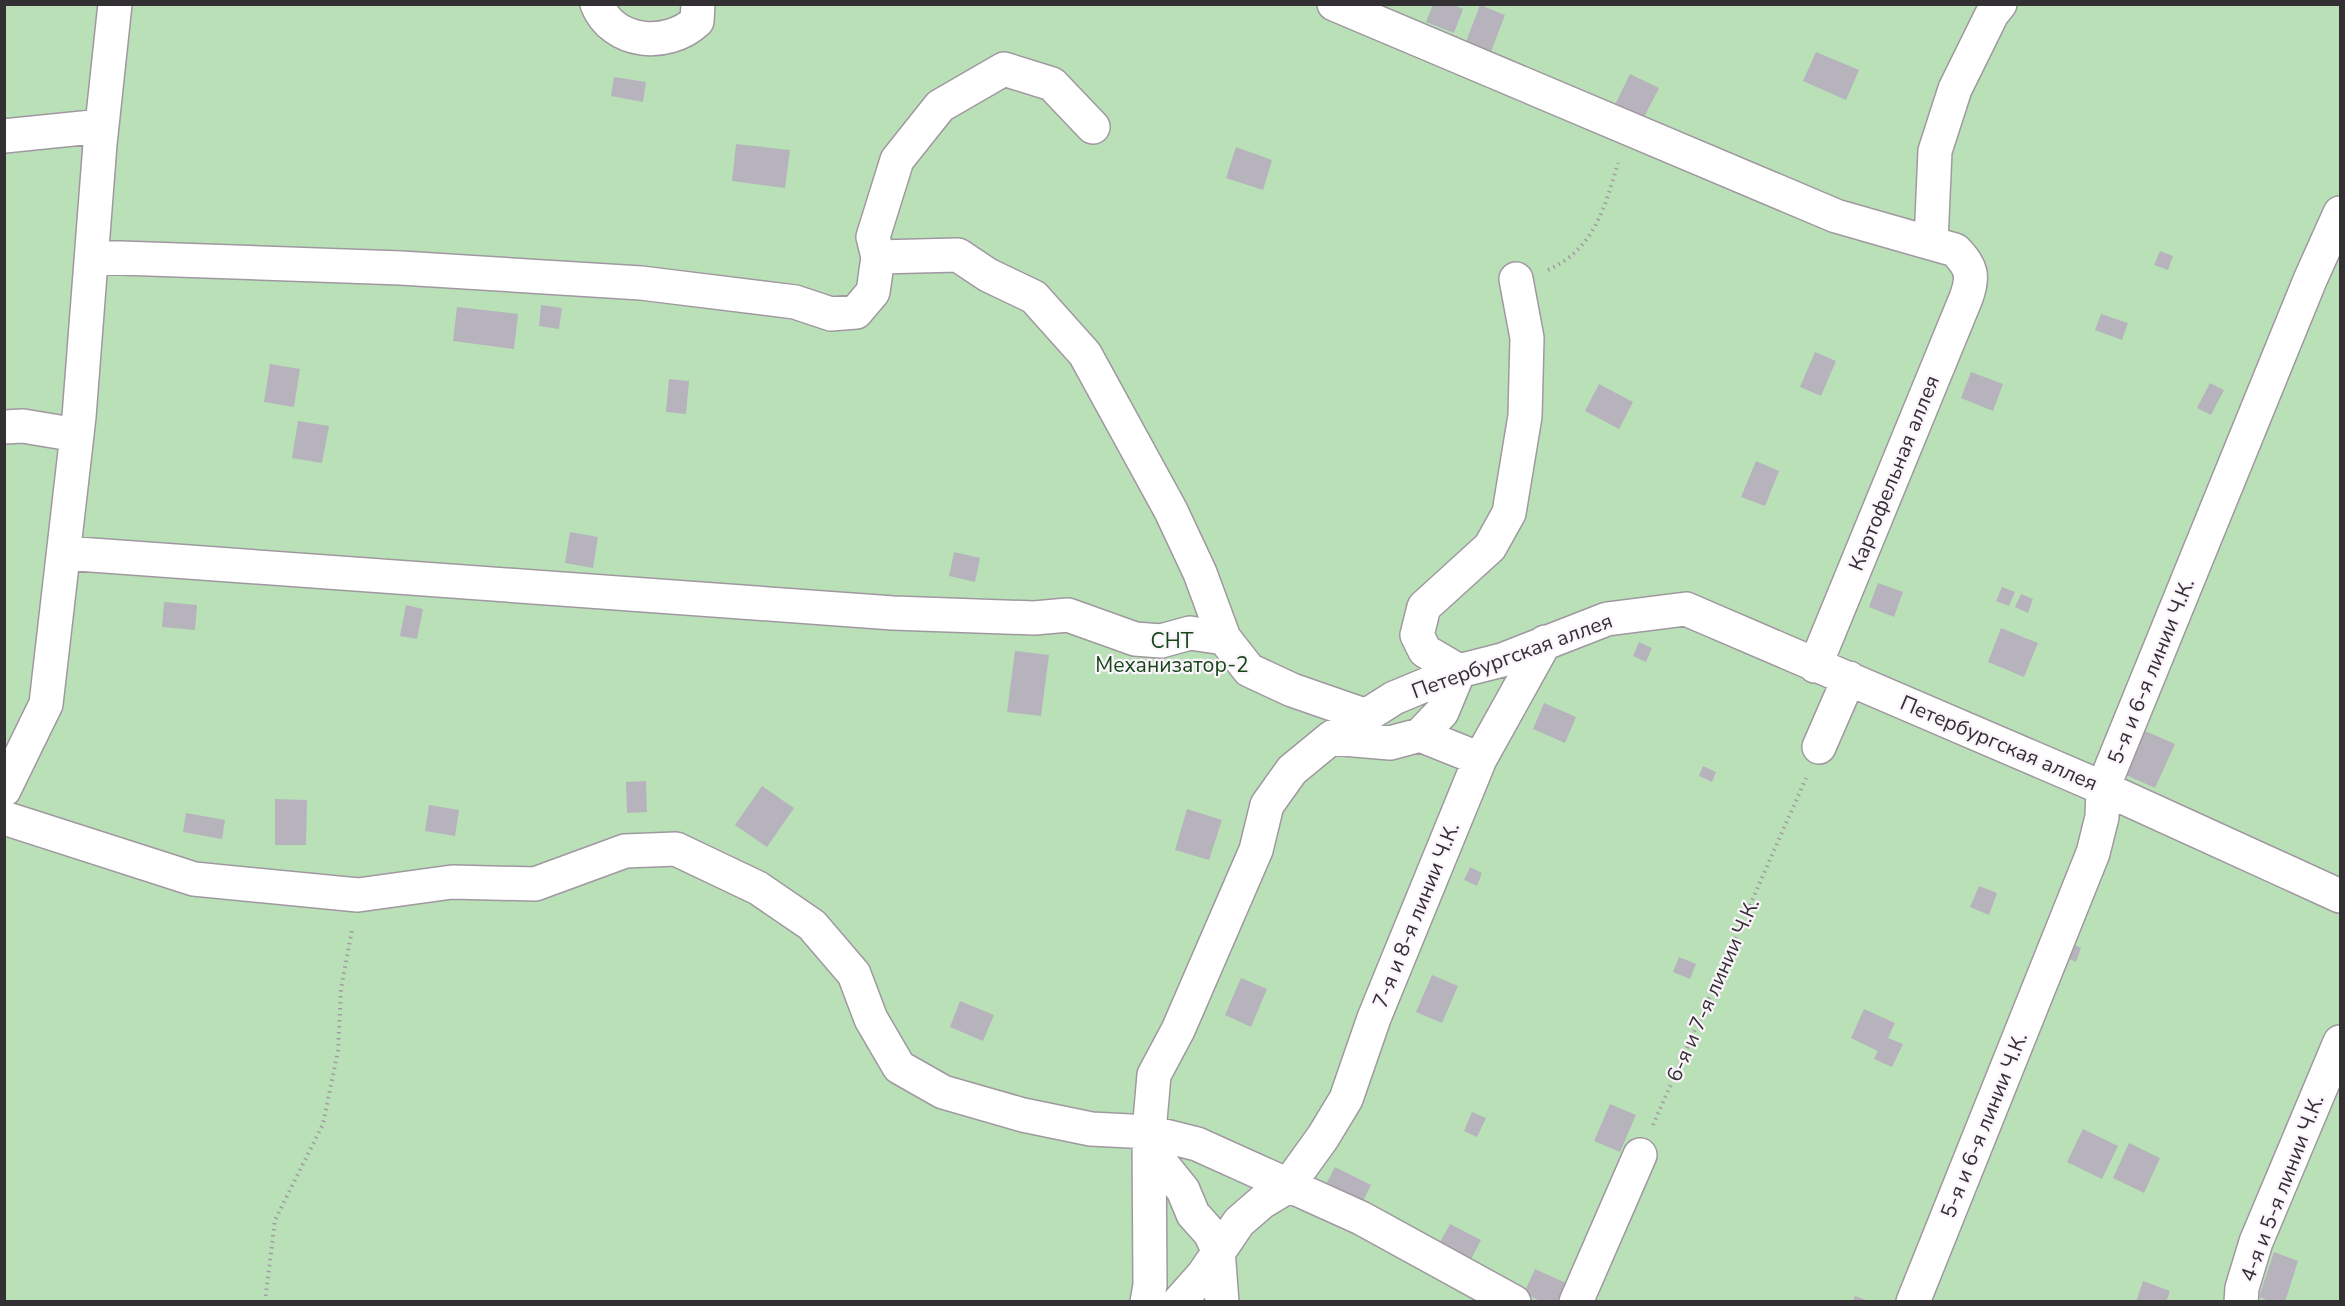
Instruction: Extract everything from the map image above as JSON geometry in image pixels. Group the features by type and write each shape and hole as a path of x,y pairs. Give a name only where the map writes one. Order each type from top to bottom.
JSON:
{"street":[{"path":"4,789 46,704 77,435 102,126 115,4"},
{"path":"597,4 603,19 618,32 664,40 685,33 697,21 698,4"},
{"path":"1334,4 1836,216 1931,242 1935,151 1954,89 1992,14 2000,4"},
{"path":"92,257 401,268 641,283 795,302 831,314 856,312 873,292 878,257 873,237 897,160 940,106 1004,69 1052,84 1093,127"},
{"path":"4,136 102,126"},
{"name":"5-я и 6-я линии Ч.К.","path":"1913,1302 2090,862 2102,817 2103,788 2310,280 2340,213"},
{"name":"Картофельная аллея","path":"1815,666 1972,281 1966,262 1955,250 1931,242"},
{"path":"878,257 958,255 988,275 1034,297 1085,354 1171,511 1200,573 1224,638 1250,670 1292,690 1367,716"},
{"path":"1331,738 1390,743 1420,735 1442,712 1459,671 1425,651 1417,635 1424,607 1490,548 1509,513 1525,416 1527,338 1516,279"},
{"path":"4,427 23,426 77,435"},
{"path":"64,552 893,613 1034,618 1068,615 1136,639 1161,641 1190,633 1224,638"},
{"name":"Петербургская аллея","path":"1147,1302 1150,1285 1149,1141 1154,1075 1178,1030 1256,850 1267,805 1292,770 1331,738 1394,698 1459,671 1502,660 1607,619 1686,609 2103,788 2340,896"},
{"name":"7-я и 8-я линии Ч.К.","path":"1179,1302 1203,1275 1239,1222 1287,1187 1346,1100 1374,1018 1480,759 1545,642"},
{"path":"1819,747 1848,678"},
{"path":"1420,735 1480,759"},
{"path":"4,818 194,879 358,895 452,882 535,884 625,852 676,849 758,888 812,925 854,974 871,1018 899,1067 943,1092 1023,1115 1149,1141 1197,1144 1287,1187 1361,1218 1514,1302"},
{"name":"4-я и 5-я линии Ч.К.","path":"2241,1302 2242,1288 2256,1242 2340,1042"},
{"path":"1149,1141 1183,1190 1193,1214 1210,1233 1218,1250 1222,1302"},
{"path":"1576,1302 1640,1155"}],"path":[{"path":"1516,279 1550,270 1573,257 1592,235 1605,204 1629,128"},
{"name":"6-я и 7-я линии Ч.К.","path":"1640,1155 1819,747"},
{"path":"266,1302 275,1220 323,1124 338,1051 341,988 358,895"}],"green space":[{"name":"СНТ Механизатор-2","path":"5,5 2340,5 2340,1301 5,1302"}],"building":[{"path":"1433,4 1451,4 1463,9 1454,33 1426,22"},
{"path":"1480,5 1505,15 1489,57 1464,47"},
{"path":"1816,52 1859,70 1846,100 1803,81"},
{"path":"1630,74 1659,88 1641,123 1613,109"},
{"path":"614,77 646,82 643,102 611,96"},
{"path":"736,144 790,150 785,188 732,181"},
{"path":"1236,147 1272,160 1263,190 1226,178"},
{"path":"2160,251 2173,256 2168,270 2154,265"},
{"path":"541,305 562,308 559,329 539,326"},
{"path":"457,307 518,314 514,349 453,341"},
{"path":"2101,314 2128,323 2122,340 2095,330"},
{"path":"1815,352 1836,361 1821,396 1800,387"},
{"path":"270,364 300,369 294,407 264,402"},
{"path":"1971,372 2003,384 1993,411 1961,398"},
{"path":"669,379 689,381 686,414 666,412"},
{"path":"2210,383 2224,390 2211,415 2197,408"},
{"path":"1599,384 1633,402 1619,429 1585,411"},
{"path":"298,421 329,426 322,463 292,458"},
{"path":"1756,461 1779,471 1765,506 1741,497"},
{"path":"570,532 598,537 593,568 565,563"},
{"path":"954,552 980,558 975,582 949,576"},
{"path":"1878,583 1903,592 1894,617 1869,607"},
{"path":"2002,587 2015,592 2009,606 1996,601"},
{"path":"2021,594 2033,599 2028,613 2015,607"},
{"path":"164,602 197,605 195,630 162,627"},
{"path":"406,605 423,609 417,639 400,636"},
{"path":"2001,628 2038,643 2024,677 1988,662"},
{"path":"1639,642 1652,648 1646,662 1633,656"},
{"path":"1015,651 1049,655 1041,716 1007,712"},
{"path":"1544,703 1576,717 1565,743 1533,729"},
{"path":"2145,731 2175,744 2155,788 2126,775"},
{"path":"1703,766 1716,772 1712,782 1699,776"},
{"path":"646,781 647,812 627,813 626,782"},
{"path":"762,786 794,808 767,847 735,825"},
{"path":"275,799 307,800 306,845 275,845"},
{"path":"429,805 459,810 455,836 425,831"},
{"path":"1187,809 1222,820 1209,860 1175,850"},
{"path":"186,813 225,820 222,839 183,832"},
{"path":"1470,867 1482,873 1477,886 1464,880"},
{"path":"1979,886 1997,893 1989,915 1970,907"},
{"path":"2069,942 2081,948 2076,962 2063,956"},
{"path":"1679,957 1696,964 1690,979 1673,972"},
{"path":"1432,975 1458,986 1442,1023 1416,1012"},
{"path":"1241,978 1267,989 1251,1027 1225,1015"},
{"path":"960,1001 994,1015 983,1041 950,1027"},
{"path":"1864,1009 1895,1023 1888,1038 1903,1044 1892,1067 1874,1059 1878,1051 1851,1038"},
{"path":"1610,1104 1636,1115 1620,1152 1594,1141"},
{"path":"1472,1112 1486,1118 1477,1137 1464,1131"},
{"path":"2083,1129 2118,1146 2102,1179 2067,1162"},
{"path":"2129,1143 2160,1158 2144,1193 2113,1178"},
{"path":"1335,1167 1371,1185 1358,1211 1322,1192"},
{"path":"1450,1224 1481,1240 1470,1261 1439,1244"},
{"path":"2274,1252 2298,1261 2285,1302 2271,1302 2259,1297"},
{"path":"1535,1269 1566,1283 1557,1302 1542,1302 1524,1293"},
{"path":"2143,1281 2170,1291 2166,1302 2136,1302"},
{"path":"1855,1296 1869,1301 1869,1302 1852,1302"}]}
